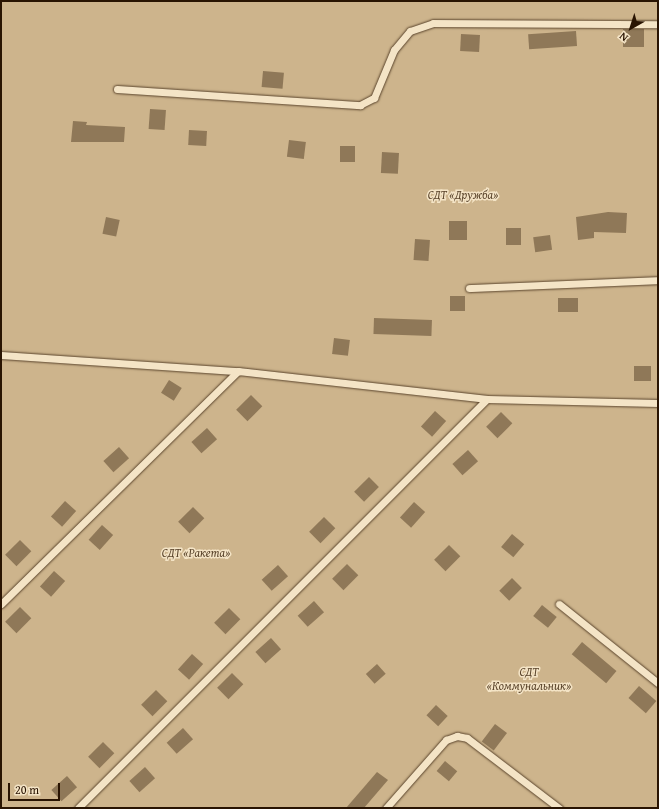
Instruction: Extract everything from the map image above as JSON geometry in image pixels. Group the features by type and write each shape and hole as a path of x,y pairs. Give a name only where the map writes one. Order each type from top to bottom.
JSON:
{"lane":[{"path":"117,90 360,105 374,98 394,50 410,31 433,23 658,24"},
{"path":"470,288 658,280"},
{"path":"1,355 238,371 487,399 658,403"},
{"path":"1,604 238,371"},
{"path":"78,808 487,399"},
{"path":"558,604 658,683"},
{"path":"386,808 446,740 457,736 467,738 559,808"}],"green space":[{"path":"1,1 658,1 658,808 1,808"}],"building":[{"path":"623,29 644,29 644,47 623,47"},
{"path":"576,31 577,46 529,49 528,34"},
{"path":"461,34 480,35 479,52 460,51"},
{"path":"263,71 284,73 283,89 262,87"},
{"path":"150,109 166,110 165,130 149,129"},
{"path":"73,121 87,122 86,125 125,127 124,142 71,142"},
{"path":"189,130 207,131 206,146 188,145"},
{"path":"289,140 306,142 304,159 287,157"},
{"path":"340,146 355,146 355,162 340,162"},
{"path":"382,152 399,153 398,174 381,173"},
{"path":"608,212 627,213 626,233 594,232 594,238 578,240 576,217"},
{"path":"106,217 120,220 116,237 102,234"},
{"path":"449,221 467,221 467,240 449,240"},
{"path":"506,228 521,228 521,245 506,245"},
{"path":"550,235 552,250 535,252 533,237"},
{"path":"415,239 430,240 428,261 414,260"},
{"path":"450,296 465,296 465,311 450,311"},
{"path":"558,298 578,298 578,312 558,312"},
{"path":"374,318 432,320 431,336 373,334"},
{"path":"334,338 350,340 348,356 332,354"},
{"path":"634,366 651,366 651,381 634,381"},
{"path":"169,380 182,388 174,401 161,393"},
{"path":"251,395 262,406 247,421 236,410"},
{"path":"435,411 446,421 432,437 421,427"},
{"path":"501,412 512,423 497,438 486,427"},
{"path":"207,428 217,439 201,453 191,442"},
{"path":"119,447 129,458 113,472 103,461"},
{"path":"468,450 478,461 462,475 452,464"},
{"path":"369,477 379,487 364,502 354,492"},
{"path":"65,501 76,511 62,527 51,517"},
{"path":"414,502 425,512 411,528 400,518"},
{"path":"193,507 204,518 189,533 178,522"},
{"path":"324,517 335,528 320,543 309,532"},
{"path":"102,525 113,535 100,550 89,540"},
{"path":"512,534 524,544 513,557 501,547"},
{"path":"20,540 31,551 16,566 5,555"},
{"path":"449,545 460,556 445,571 434,560"},
{"path":"347,564 358,575 343,590 332,579"},
{"path":"278,565 288,576 272,591 262,580"},
{"path":"54,571 65,581 51,597 40,587"},
{"path":"512,578 522,588 509,601 499,591"},
{"path":"314,601 324,612 308,627 298,616"},
{"path":"542,605 557,617 548,628 533,616"},
{"path":"20,607 31,618 16,633 5,622"},
{"path":"229,608 240,619 225,634 214,623"},
{"path":"271,638 281,649 265,663 255,652"},
{"path":"582,642 616,671 606,683 572,654"},
{"path":"192,654 203,664 189,680 178,670"},
{"path":"377,664 386,674 375,684 366,674"},
{"path":"232,673 243,684 228,699 217,688"},
{"path":"639,686 656,701 646,713 629,698"},
{"path":"156,690 167,701 152,716 141,705"},
{"path":"436,705 448,716 438,726 426,715"},
{"path":"495,724 507,733 494,751 482,742"},
{"path":"183,728 193,739 177,754 167,743"},
{"path":"103,742 114,753 99,768 88,757"},
{"path":"445,761 457,771 449,781 437,771"},
{"path":"145,767 155,778 139,792 129,781"},
{"path":"377,772 388,780 364,808 346,808"},
{"path":"67,776 77,787 61,801 51,790"}],"park label":[{"name":"СДТ «Дружба»","path":"463,195"},
{"name":"СДТ «Ракета»","path":"196,553"},
{"name":"СДТ «Коммунальник»","path":"529,679"}]}
